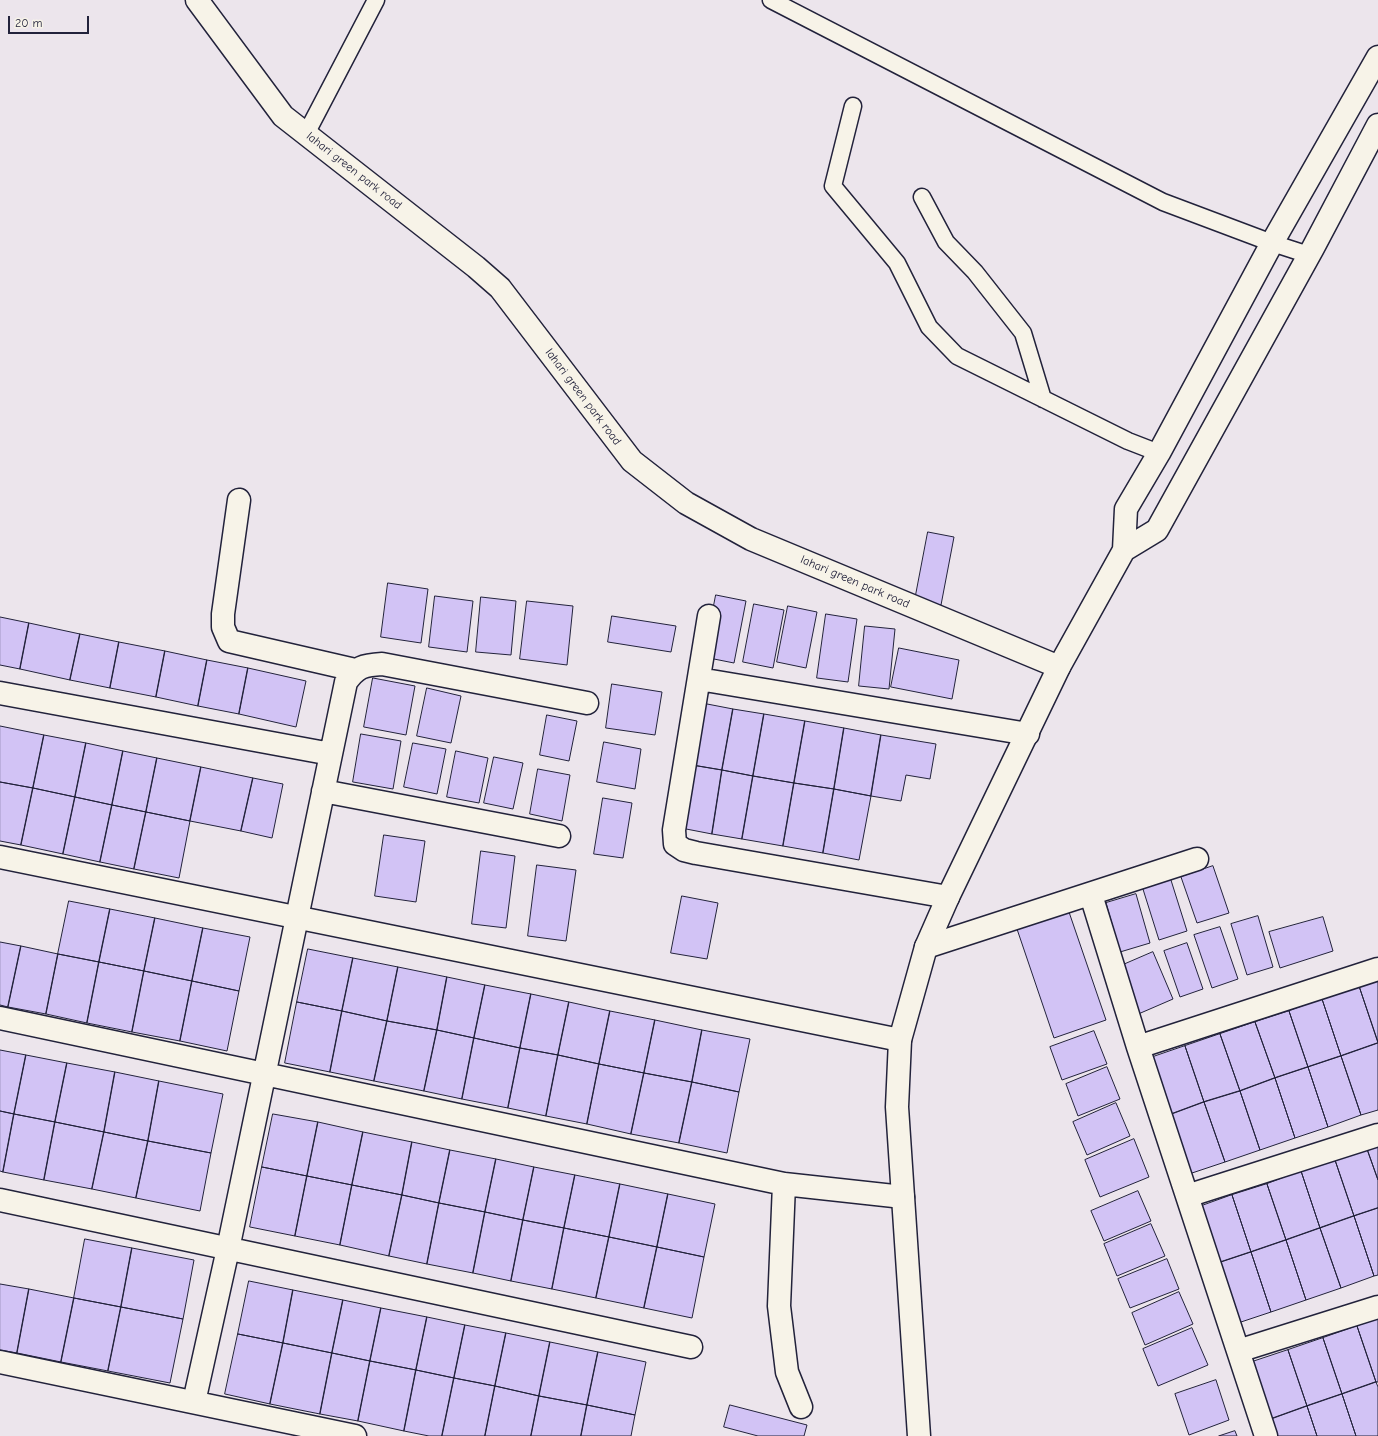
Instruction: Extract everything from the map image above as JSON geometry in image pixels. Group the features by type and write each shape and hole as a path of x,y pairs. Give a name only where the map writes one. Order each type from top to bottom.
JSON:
{"street":[{"name":"lahari green park road","path":"198,0 283,116 470,262 500,288 632,461 686,503 751,539 1060,667"},
{"path":"919,1436 897,1107 900,1040 926,947 948,897 1060,667 1124,550 1126,509 1159,453 1272,243 1378,57"},
{"path":"1124,550 1157,530 1309,255 1378,125"},
{"path":"239,500 223,614 223,627 229,641 355,670"},
{"path":"709,616 674,830 675,844 684,850 696,853 948,897"},
{"path":"194,1402 228,1249 346,682 355,670 368,664 382,664 587,702"},
{"path":"699,679 1028,734"},
{"path":"0,693 331,754"},
{"path":"323,791 559,836"},
{"path":"0,857 297,916 900,1040"},
{"path":"926,947 1091,895 1198,859"},
{"path":"1091,895 1186,1196 1266,1436"},
{"path":"1138,1047 1378,969"},
{"path":"0,1018 784,1184 903,1197"},
{"path":"1186,1196 1378,1135"},
{"path":"784,1184 779,1306 787,1372 801,1406"},
{"path":"0,1200 691,1347"},
{"path":"1238,1351 1378,1307"},
{"path":"0,1362 355,1436"}],"lane":[{"path":"306,134 376,0"},
{"path":"771,0 1163,202 1272,243 1309,255"},
{"path":"853,106 833,186 897,263 929,327 957,356 1128,441 1159,453"},
{"path":"922,197 946,242 975,272 1023,333 1043,399"}],"building":[{"path":"928,532 954,537 941,605 915,600"},
{"path":"388,583 428,589 421,643 381,637"},
{"path":"716,595 746,601 734,663 704,657"},
{"path":"435,596 473,601 467,652 429,647"},
{"path":"481,597 516,601 511,655 476,652"},
{"path":"527,601 573,606 567,665 520,659"},
{"path":"754,604 784,610 773,668 743,662"},
{"path":"788,606 817,612 806,668 777,662"},
{"path":"826,614 857,619 848,682 817,678"},
{"path":"612,616 676,626 671,652 608,642"},
{"path":"0,617 29,623 20,669 0,665"},
{"path":"29,623 80,634 70,680 20,669"},
{"path":"865,626 895,629 889,689 859,686"},
{"path":"80,634 119,642 110,688 70,680"},
{"path":"119,642 165,651 156,697 110,688"},
{"path":"899,648 959,660 952,699 891,687"},
{"path":"165,651 207,660 198,706 156,697"},
{"path":"207,660 248,668 239,714 198,706"},
{"path":"248,668 306,681 296,727 239,714"},
{"path":"373,678 415,686 406,735 364,727"},
{"path":"612,684 662,692 655,735 606,728"},
{"path":"427,688 461,696 451,743 417,736"},
{"path":"702,703 733,709 722,770 692,765"},
{"path":"733,709 764,714 753,776 722,770"},
{"path":"764,714 805,721 794,783 753,776"},
{"path":"547,715 577,721 569,761 540,755"},
{"path":"805,721 844,728 834,789 794,783"},
{"path":"0,726 44,735 33,788 0,782"},
{"path":"844,728 881,735 871,796 834,789"},
{"path":"361,734 401,741 393,789 353,782"},
{"path":"44,735 86,743 75,797 33,788"},
{"path":"881,735 936,744 930,779 906,775 901,801 871,796"},
{"path":"604,742 641,749 635,789 597,782"},
{"path":"86,743 123,751 112,805 75,797"},
{"path":"413,743 446,749 437,794 404,787"},
{"path":"123,751 157,758 146,812 112,805"},
{"path":"456,751 488,758 479,803 447,797"},
{"path":"494,757 523,763 513,809 484,803"},
{"path":"157,758 201,767 190,821 146,812"},
{"path":"692,765 722,770 712,834 681,828"},
{"path":"201,767 253,778 241,831 190,821"},
{"path":"538,769 570,775 562,821 530,814"},
{"path":"722,770 753,776 742,839 712,834"},
{"path":"753,776 794,783 783,846 742,839"},
{"path":"253,778 283,784 272,838 241,831"},
{"path":"0,782 33,788 21,845 0,841"},
{"path":"794,783 834,789 823,853 783,846"},
{"path":"33,788 75,797 63,854 21,845"},
{"path":"834,789 871,796 859,860 823,853"},
{"path":"75,797 112,805 100,862 63,854"},
{"path":"603,798 632,803 623,858 594,854"},
{"path":"112,805 146,812 134,869 100,862"},
{"path":"146,812 190,821 179,878 134,869"},
{"path":"384,835 425,841 416,902 375,896"},
{"path":"481,851 515,856 506,928 472,924"},
{"path":"537,865 576,870 566,941 528,936"},
{"path":"1213,866 1229,913 1197,923 1181,877"},
{"path":"1170,877 1187,931 1159,940 1142,886"},
{"path":"1136,894 1150,943 1120,952 1106,903"},
{"path":"682,896 718,903 707,959 671,953"},
{"path":"69,901 110,909 99,962 58,954"},
{"path":"110,909 155,918 144,971 99,962"},
{"path":"1069,912 1106,1020 1054,1038 1017,929"},
{"path":"1258,916 1273,967 1247,975 1231,924"},
{"path":"1323,917 1333,951 1280,968 1269,932"},
{"path":"155,918 203,928 192,981 144,971"},
{"path":"1220,927 1238,979 1212,988 1194,935"},
{"path":"203,928 250,937 239,991 192,981"},
{"path":"0,942 21,946 8,1007 0,1005"},
{"path":"1187,943 1203,989 1180,997 1164,951"},
{"path":"21,946 58,954 46,1014 8,1007"},
{"path":"308,949 353,958 342,1011 297,1002"},
{"path":"1153,952 1173,999 1136,1015 1116,968"},
{"path":"58,954 99,962 87,1023 46,1014"},
{"path":"353,958 398,967 387,1021 342,1011"},
{"path":"99,962 144,971 132,1032 87,1023"},
{"path":"398,967 447,977 437,1030 387,1021"},
{"path":"144,971 192,981 180,1041 132,1032"},
{"path":"447,977 485,985 474,1038 437,1030"},
{"path":"1378,980 1378,1042 1359,986"},
{"path":"192,981 239,991 227,1051 180,1041"},
{"path":"485,985 531,994 520,1048 474,1038"},
{"path":"1359,986 1378,1043 1341,1056 1322,999"},
{"path":"531,994 569,1002 558,1055 520,1048"},
{"path":"1322,999 1341,1056 1308,1067 1289,1011"},
{"path":"297,1002 342,1011 330,1072 285,1063"},
{"path":"569,1002 610,1011 599,1064 558,1055"},
{"path":"342,1011 387,1021 374,1081 330,1072"},
{"path":"610,1011 655,1020 644,1073 599,1064"},
{"path":"1289,1011 1308,1067 1275,1078 1255,1022"},
{"path":"655,1020 702,1030 692,1082 644,1073"},
{"path":"387,1021 437,1030 424,1091 374,1081"},
{"path":"1255,1022 1275,1078 1240,1091 1220,1034"},
{"path":"437,1030 474,1038 462,1099 424,1091"},
{"path":"702,1030 750,1039 739,1092 692,1082"},
{"path":"1094,1031 1107,1064 1062,1080 1050,1047"},
{"path":"1220,1034 1240,1091 1204,1102 1185,1046"},
{"path":"474,1038 520,1048 508,1108 462,1099"},
{"path":"1378,1043 1378,1110 1361,1115 1341,1056"},
{"path":"1185,1046 1204,1102 1169,1115 1150,1058"},
{"path":"520,1048 558,1055 546,1116 508,1108"},
{"path":"0,1050 26,1055 14,1114 0,1111"},
{"path":"26,1055 67,1063 55,1122 14,1114"},
{"path":"558,1055 599,1064 587,1124 546,1116"},
{"path":"1341,1056 1361,1115 1328,1127 1308,1067"},
{"path":"67,1063 115,1072 104,1132 55,1122"},
{"path":"599,1064 644,1073 631,1134 587,1124"},
{"path":"1107,1067 1120,1099 1078,1116 1066,1084"},
{"path":"1308,1067 1328,1127 1295,1138 1275,1078"},
{"path":"115,1072 159,1081 148,1141 104,1132"},
{"path":"644,1073 692,1082 679,1143 631,1134"},
{"path":"1275,1078 1295,1138 1260,1150 1240,1091"},
{"path":"159,1081 223,1094 211,1153 148,1141"},
{"path":"692,1082 739,1092 727,1153 679,1143"},
{"path":"1240,1091 1260,1150 1225,1162 1204,1102"},
{"path":"1204,1102 1225,1162 1189,1174 1169,1115"},
{"path":"1116,1103 1130,1136 1087,1155 1073,1122"},
{"path":"0,1111 14,1114 3,1172 0,1171"},
{"path":"14,1114 55,1122 44,1180 3,1172"},
{"path":"273,1114 318,1122 307,1176 262,1167"},
{"path":"55,1122 104,1132 92,1189 44,1180"},
{"path":"318,1122 363,1132 352,1185 307,1176"},
{"path":"104,1132 148,1141 136,1198 92,1189"},
{"path":"363,1132 412,1142 402,1195 352,1185"},
{"path":"1134,1139 1149,1177 1100,1197 1085,1160"},
{"path":"148,1141 211,1153 200,1211 136,1198"},
{"path":"412,1142 450,1150 439,1203 402,1195"},
{"path":"1378,1145 1378,1180 1367,1149"},
{"path":"1367,1149 1378,1180 1378,1208 1354,1216 1335,1160"},
{"path":"450,1150 496,1159 485,1212 439,1203"},
{"path":"496,1159 534,1167 523,1220 485,1212"},
{"path":"1335,1160 1354,1216 1320,1228 1301,1171"},
{"path":"262,1167 307,1176 295,1236 250,1227"},
{"path":"534,1167 575,1175 564,1228 523,1220"},
{"path":"1301,1171 1320,1228 1286,1240 1267,1184"},
{"path":"575,1175 620,1184 609,1237 564,1228"},
{"path":"307,1176 352,1185 340,1245 295,1236"},
{"path":"620,1184 668,1194 657,1247 609,1237"},
{"path":"1267,1184 1286,1240 1251,1252 1232,1195"},
{"path":"352,1185 402,1195 389,1256 340,1245"},
{"path":"1138,1191 1151,1221 1104,1241 1091,1211"},
{"path":"668,1194 715,1204 704,1257 657,1247"},
{"path":"402,1195 439,1203 427,1264 389,1256"},
{"path":"1232,1195 1251,1252 1215,1264 1196,1208"},
{"path":"439,1203 485,1212 473,1273 427,1264"},
{"path":"1378,1208 1378,1275 1374,1276 1354,1216"},
{"path":"485,1212 523,1220 511,1281 473,1273"},
{"path":"1354,1216 1374,1276 1341,1288 1320,1228"},
{"path":"523,1220 564,1228 552,1289 511,1281"},
{"path":"1151,1224 1165,1256 1117,1276 1104,1244"},
{"path":"564,1228 609,1237 596,1298 552,1289"},
{"path":"1320,1228 1341,1288 1306,1300 1286,1240"},
{"path":"609,1237 657,1247 644,1308 596,1298"},
{"path":"85,1239 132,1248 121,1307 74,1298"},
{"path":"1286,1240 1306,1300 1271,1312 1251,1252"},
{"path":"657,1247 704,1257 692,1318 644,1308"},
{"path":"132,1248 194,1260 183,1319 121,1307"},
{"path":"1251,1252 1271,1312 1235,1324 1215,1264"},
{"path":"1167,1259 1179,1289 1130,1308 1118,1279"},
{"path":"249,1281 293,1290 283,1343 238,1334"},
{"path":"0,1284 29,1289 17,1353 0,1350"},
{"path":"29,1289 74,1298 61,1362 17,1353"},
{"path":"293,1290 343,1300 332,1353 283,1343"},
{"path":"1179,1292 1193,1324 1145,1345 1132,1313"},
{"path":"74,1298 121,1307 108,1371 61,1362"},
{"path":"343,1300 381,1308 370,1361 332,1353"},
{"path":"121,1307 183,1319 170,1383 108,1371"},
{"path":"381,1308 427,1317 416,1370 370,1361"},
{"path":"427,1317 465,1325 454,1378 416,1370"},
{"path":"1378,1319 1378,1382 1376,1382 1357,1326"},
{"path":"465,1325 506,1333 495,1386 454,1378"},
{"path":"1357,1326 1376,1382 1342,1394 1323,1338"},
{"path":"1192,1328 1208,1365 1158,1386 1143,1349"},
{"path":"506,1333 550,1342 539,1396 495,1386"},
{"path":"238,1334 283,1343 270,1404 225,1394"},
{"path":"1323,1338 1342,1394 1307,1406 1288,1350"},
{"path":"550,1342 598,1352 587,1405 539,1396"},
{"path":"283,1343 332,1353 320,1414 270,1404"},
{"path":"1288,1350 1307,1406 1271,1419 1252,1362"},
{"path":"598,1352 646,1362 635,1415 587,1405"},
{"path":"332,1353 370,1361 358,1421 320,1414"},
{"path":"370,1361 416,1370 404,1431 358,1421"},
{"path":"416,1370 454,1378 442,1436 429,1436 404,1431"},
{"path":"454,1378 495,1386 485,1436 442,1436"},
{"path":"1216,1380 1229,1420 1189,1435 1175,1394"},
{"path":"1376,1382 1378,1387 1378,1436 1356,1436 1342,1394"},
{"path":"495,1386 539,1396 531,1436 485,1436"},
{"path":"1342,1394 1356,1436 1317,1436 1307,1406"},
{"path":"539,1396 587,1405 581,1436 531,1436"},
{"path":"587,1405 635,1415 631,1436 581,1436"},
{"path":"730,1405 807,1425 804,1436 758,1436 724,1427"},
{"path":"1307,1406 1317,1436 1277,1436 1271,1419"},
{"path":"1235,1431 1237,1436 1219,1436"}]}
